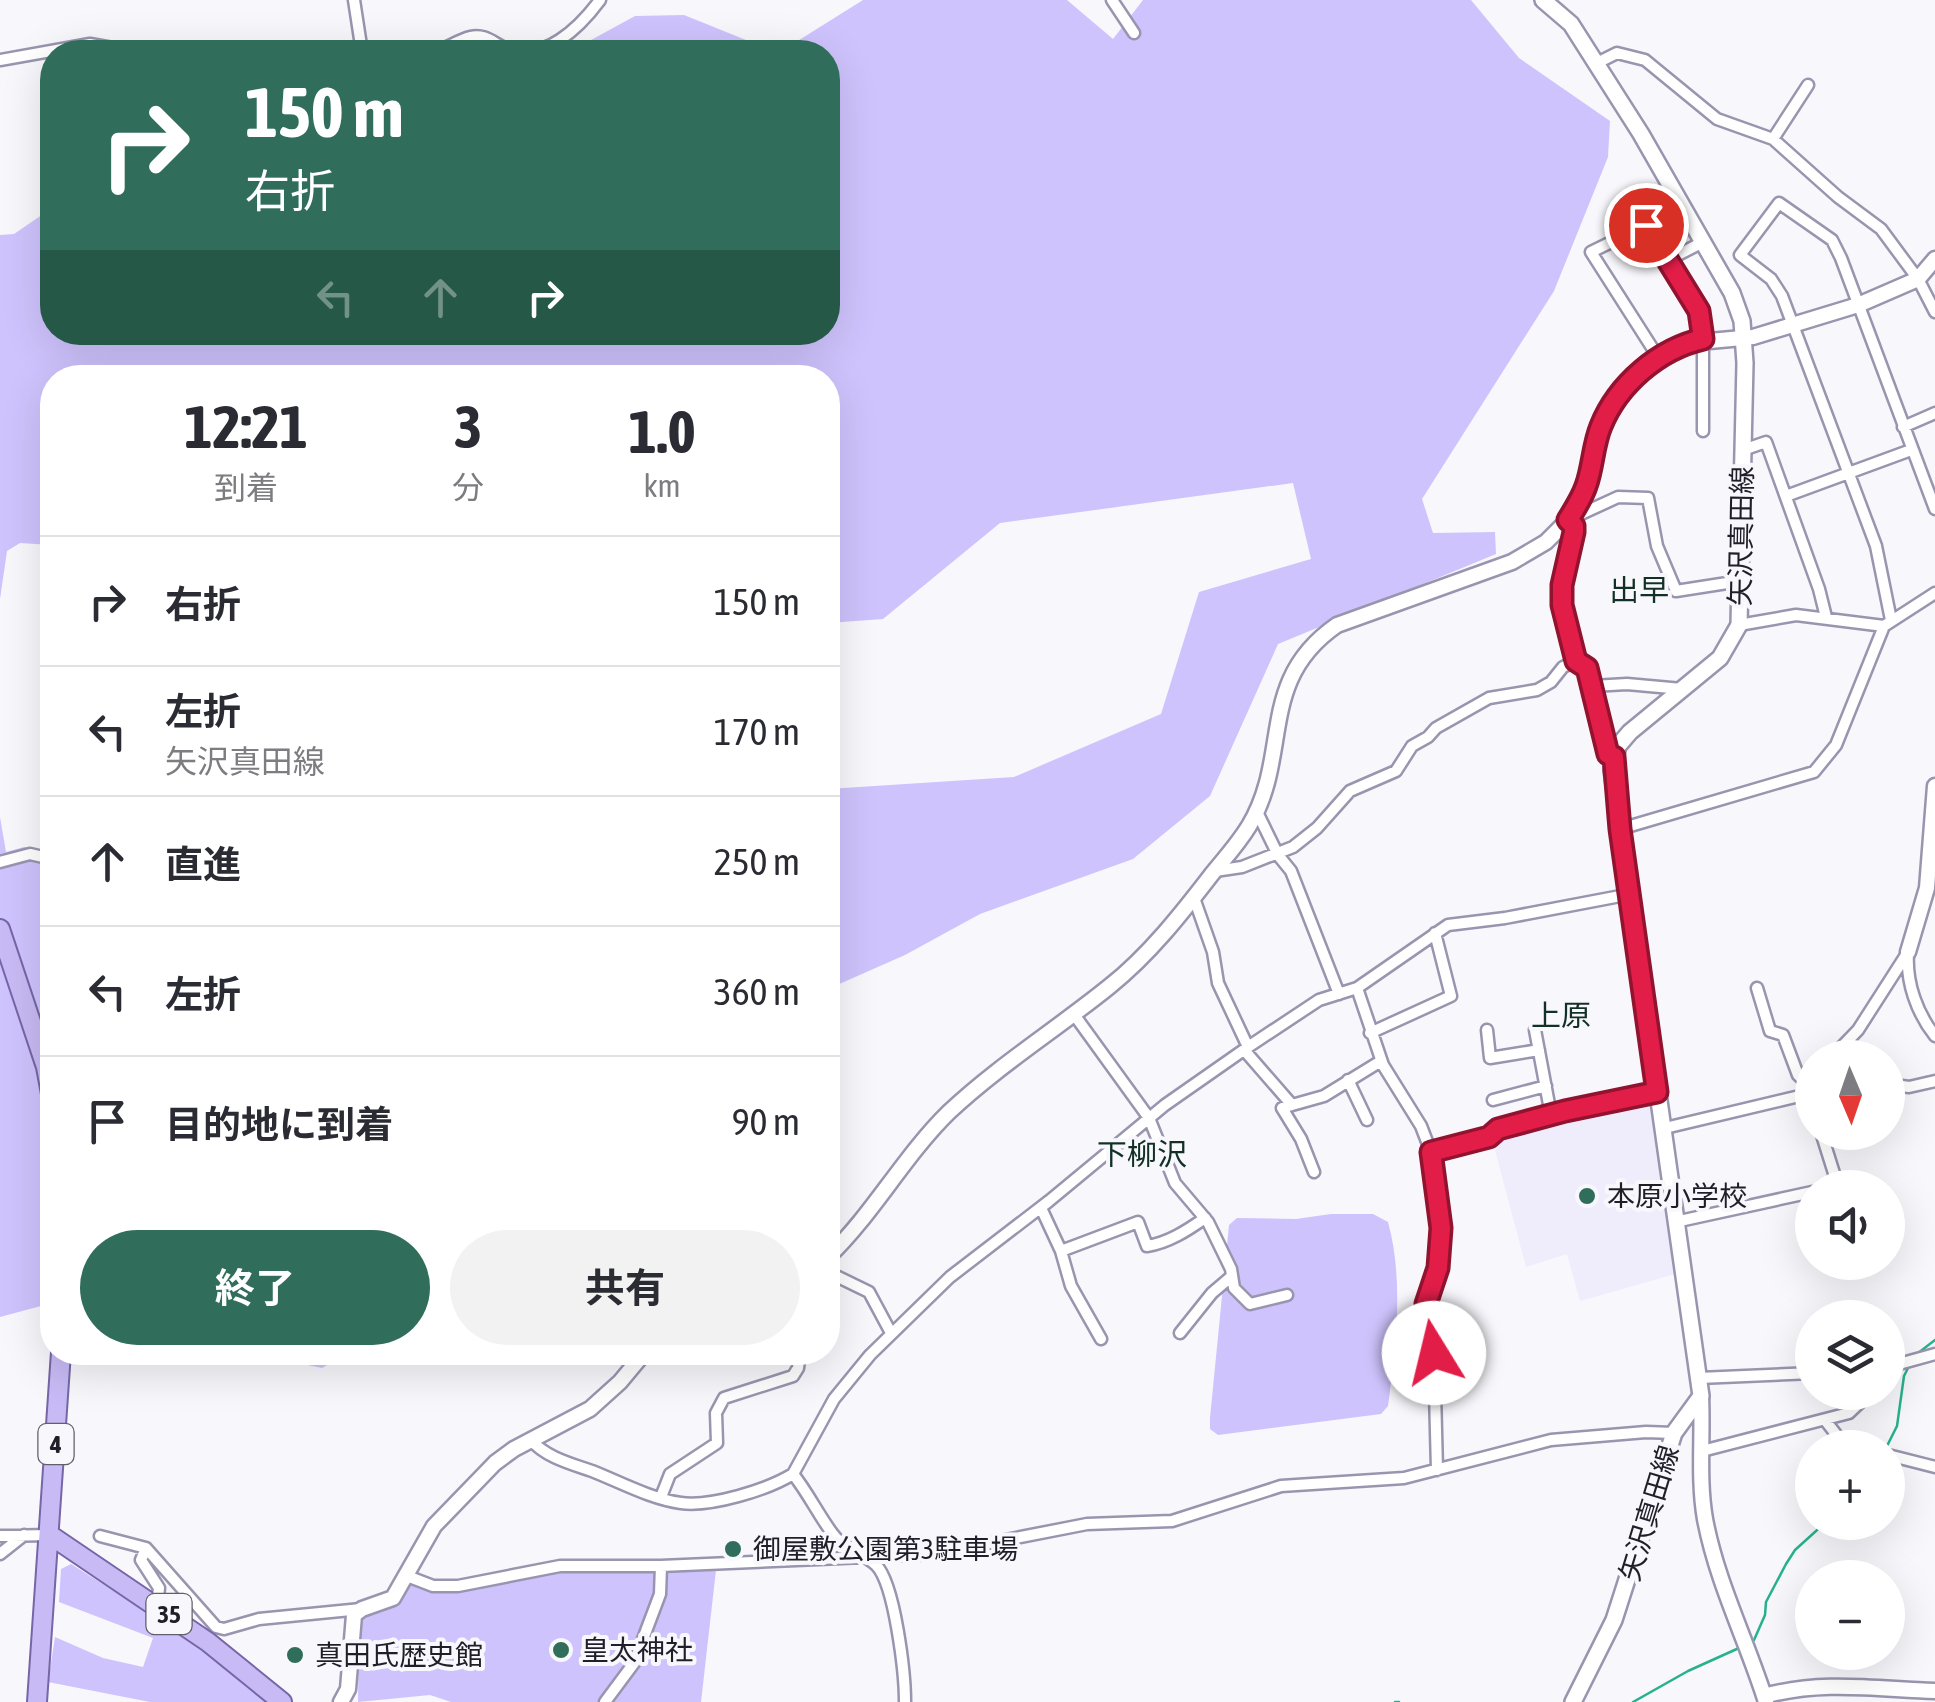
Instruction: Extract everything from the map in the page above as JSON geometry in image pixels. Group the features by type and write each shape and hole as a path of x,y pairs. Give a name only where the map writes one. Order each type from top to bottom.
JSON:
{"main road":[{"name":"矢沢真田線","path":"1544,0 1570,24 1703,242 1732,292 1744,338 1740,625 1720,658 1630,732 1614,757"},
{"path":"1614,757 1620,829 1701,1396"},
{"path":"0,930 40,1049"},
{"name":"4","path":"37,1702 60,1365"},
{"name":"矢沢真田線","path":"1573,1702 1614,1620 1674,1433 1701,1396"},
{"name":"35","path":"50,1535 158,1606 282,1702"}],"street":[{"path":"354,0 360,40"},
{"path":"561,40 600,0"},
{"path":"1112,0 1134,33"},
{"path":"463,40 491,40"},
{"path":"0,60 40,53"},
{"path":"1595,64 1617,53 1644,60 1717,119 1773,139 1880,229 1918,279 1935,312"},
{"path":"1773,139 1808,85"},
{"path":"1620,829 1814,772 1836,744 1888,623 1876,546 1782,296 1770,279 1740,255 1779,203 1832,240 1935,509"},
{"path":"1658,357 1592,252 1646,225 1699,311 1703,339 1703,431"},
{"path":"1668,260 1703,242"},
{"path":"840,1243 945,1116 976,1087 1134,964 1238,843 1256,812 1288,679 1302,654 1316,640 1338,625 1512,562 1546,542 1568,520 1586,488 1600,428 1608,412 1658,357 1703,339 1744,338 1858,304 1918,279 1935,259"},
{"path":"1903,427 1935,413"},
{"path":"1743,450 1766,442 1826,617"},
{"path":"1786,496 1911,450"},
{"path":"1568,520 1618,497 1648,498 1656,546 1676,591 1740,581"},
{"path":"1568,520 1574,532 1562,585 1562,605 1576,661 1587,668 1608,754 1614,757"},
{"path":"1740,625 1796,614 1888,623 1935,594"},
{"path":"1215,870 1230,871 1278,855 1317,828 1350,791 1391,775 1412,746 1436,728 1488,698 1538,690 1576,661"},
{"path":"1593,686 1627,684 1682,689"},
{"path":"1848,1040 1908,952 1928,888 1935,786"},
{"path":"1256,812 1278,855 1291,871 1339,994"},
{"path":"0,862 30,854 40,857"},
{"path":"531,1440 547,1453 686,1504 763,1489 793,1474 834,1400 891,1333 950,1277 1150,1118 1246,1049 1318,1000 1357,988 1448,924 1505,918 1631,894"},
{"path":"1194,898 1213,952 1218,983 1246,1049 1292,1105"},
{"path":"1370,1033 1451,996 1435,932"},
{"path":"1908,952 1909,978 1918,1009 1935,1036"},
{"path":"1357,988 1381,1061 1431,1152 1441,1228 1438,1268 1426,1304 1437,1408 1437,1470"},
{"path":"1757,988 1770,1031 1784,1034 1795,1066"},
{"path":"1073,1014 1150,1118 1175,1182 1205,1218 1234,1288 1250,1304 1287,1295"},
{"path":"1487,1030 1490,1058 1539,1050"},
{"path":"1536,1030 1551,1115"},
{"path":"1314,1172 1301,1139 1282,1108 1324,1096 1381,1061"},
{"path":"1348,1080 1367,1120"},
{"path":"1905,1087 1935,1081"},
{"path":"1494,1100 1546,1086"},
{"path":"1664,1128 1795,1090"},
{"path":"1431,1152 1489,1137 1498,1129 1657,1092"},
{"path":"1676,1222 1795,1196"},
{"path":"1040,1208 1061,1252 1071,1286 1101,1338"},
{"path":"1061,1252 1138,1222 1147,1246 1153,1246 1186,1232 1205,1218"},
{"path":"1180,1333 1212,1293 1232,1276"},
{"path":"840,1278 869,1292 891,1333"},
{"path":"1905,1363 1935,1354"},
{"path":"100,1536 146,1548 216,1628 224,1630 259,1620 362,1609 393,1598 434,1526 496,1463 590,1409 634,1365"},
{"path":"660,1497 670,1474 718,1443 716,1413 724,1398 793,1376 798,1365"},
{"path":"1700,1378 1795,1373"},
{"path":"1701,1396 1706,1521 1726,1595 1765,1699 1813,1686 1844,1684 1933,1694"},
{"path":"1702,1450 1852,1410"},
{"path":"1825,1420 1833,1430"},
{"path":"408,1576 433,1586 458,1586 560,1566 661,1566 934,1554 1087,1524 1172,1520 1281,1486 1404,1478 1551,1440 1674,1433"},
{"path":"1905,1459 1935,1467"},
{"path":"793,1474 831,1532 850,1550 878,1567 888,1588 902,1657 905,1702"},
{"path":"0,1554 25,1534"},
{"path":"0,1536 50,1535"},
{"path":"146,1548 141,1560 159,1588 158,1606"},
{"path":"606,1702 634,1663 660,1594 661,1566"},
{"path":"341,1702 348,1689 351,1624 362,1609"}],"shaded area":[{"path":"863,0 1067,0 1113,39 1143,0 1471,0 1519,58 1610,121 1608,157 1554,291 1422,499 1433,533 1495,532 1496,554 1278,644 1210,796 1133,859 980,914 905,955 840,984 840,788 1014,777 1161,714 1199,592 1311,559 1293,483 1000,523 883,619 840,622 840,365 40,365 40,544 20,543 7,551 0,599 0,235 14,234 40,216 40,345 840,345 840,40 799,40"},
{"path":"684,15 746,40 591,40 635,16"},
{"path":"0,817 6,852 24,847 40,850 40,1306 0,1317"},
{"name":"本原小学校","path":"1651,1099 1679,1273 1580,1301 1567,1254 1526,1267 1492,1139"},
{"path":"1373,1214 1388,1222 1397,1290 1388,1406 1381,1414 1218,1435 1210,1429 1210,1418 1229,1225 1237,1218 1296,1219"},
{"path":"71,1564 203,1647 270,1702 150,1702 48,1682 55,1637 103,1658 143,1667 153,1638 59,1602 61,1569"},
{"path":"562,1570 716,1570 701,1702 451,1702 430,1695 358,1702 359,1619 368,1612 395,1605 411,1582 442,1592"}],"waterway":[{"path":"1913,1357 1935,1340"},
{"path":"1895,1430 1904,1376 1910,1364"},
{"path":"1754,1640 1766,1602 1795,1550 1806,1540"},
{"path":"1633,1702 1739,1648"}],"place":[{"name":"本原小学校","path":"1587,1196"},
{"name":"御屋敷公園第3駐車場","path":"733,1549"},
{"name":"皇太神社","path":"561,1650"},
{"name":"真田氏歴史館","path":"295,1655"}],"district":[{"name":"出早","path":"1639,591"},
{"name":"上原","path":"1561,1016"},
{"name":"下柳沢","path":"1142,1155"}],"route":[{"path":"1434,1353 1426,1304 1438,1268 1441,1228 1431,1152 1565,1111 1657,1092 1612,770 1614,757 1608,754 1587,668 1576,661 1562,605 1562,585 1574,532 1568,520 1586,488 1600,428 1608,412 1658,357 1703,339 1699,311 1646,225"}]}
